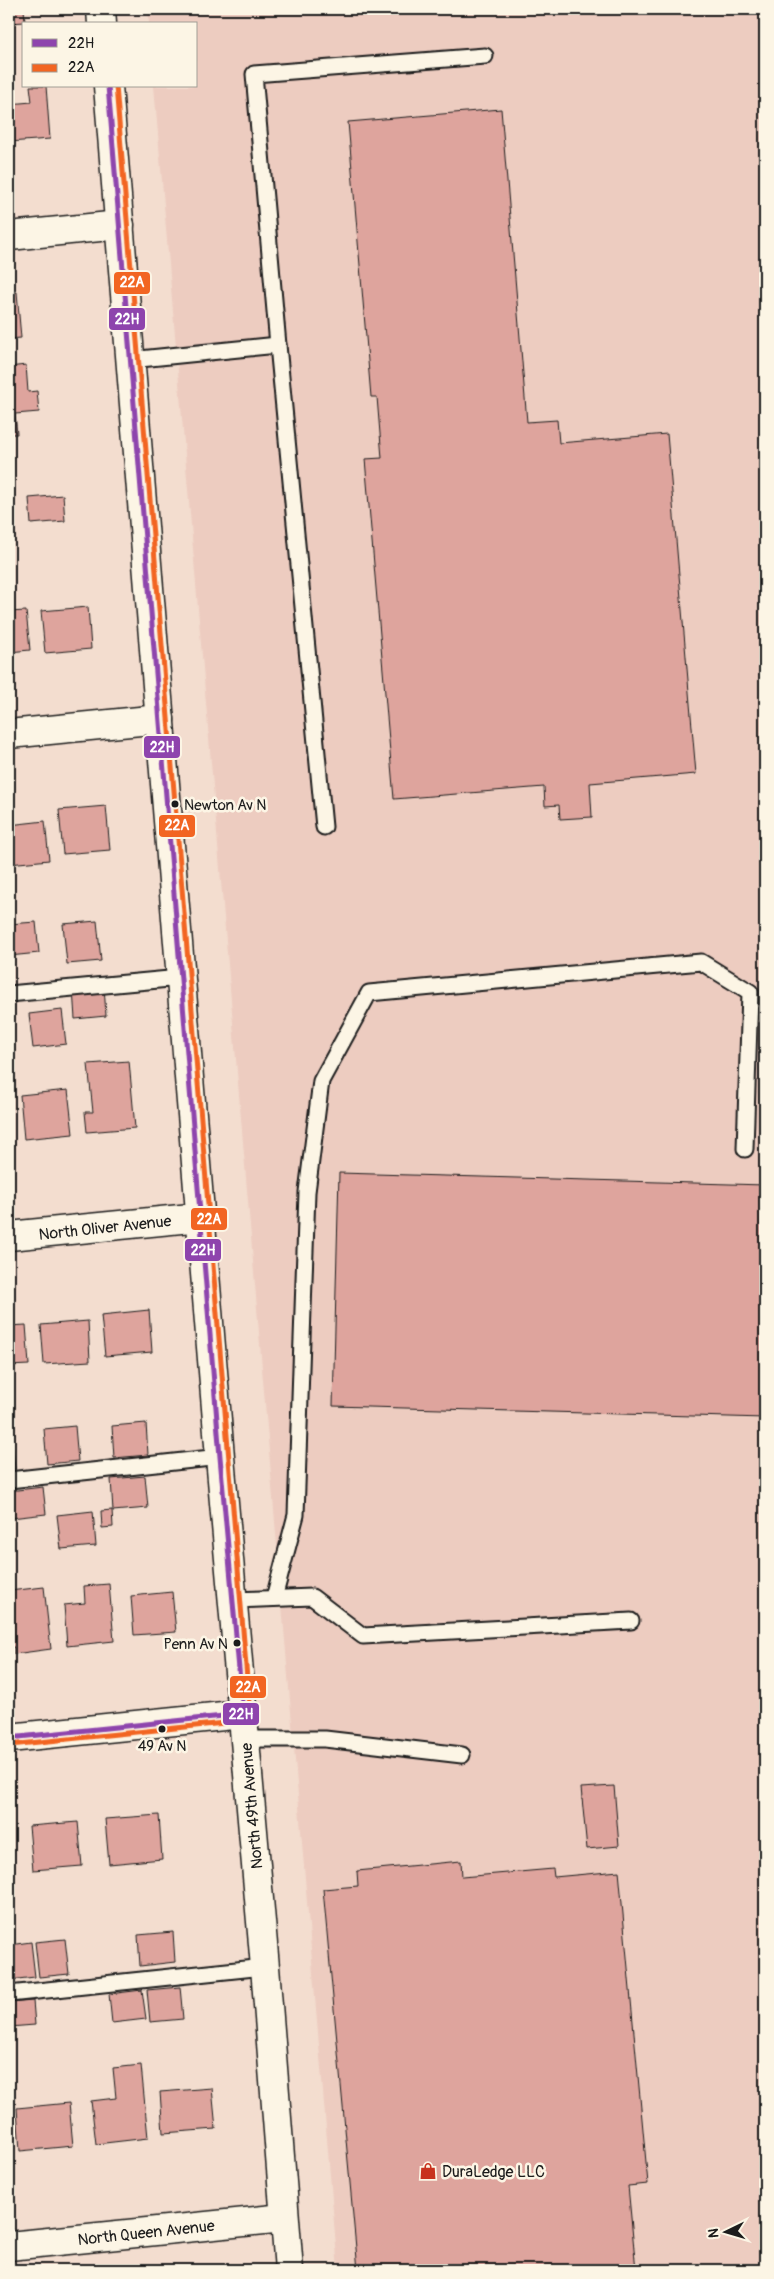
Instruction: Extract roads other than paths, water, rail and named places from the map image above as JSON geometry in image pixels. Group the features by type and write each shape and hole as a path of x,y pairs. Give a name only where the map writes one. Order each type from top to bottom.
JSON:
{"street":[{"path":"101,9 102,22"},
{"name":"North 49th Avenue","path":"108,88 180,978 265,1966 289,2270"},
{"path":"9,236 120,225"},
{"path":"9,734 160,719"},
{"name":"North Oliver Avenue","path":"9,1236 201,1217"},
{"path":"9,1738 244,1726"},
{"name":"North Queen Avenue","path":"9,2246 284,2218"}],"lane":[{"path":"324,826 254,74 485,56"},
{"path":"130,360 278,345"},
{"path":"274,1598 296,1514 307,1192 321,1082 369,993 702,962 750,992 745,1149"},
{"path":"9,994 180,978"},
{"path":"9,1480 220,1457"},
{"path":"233,1600 312,1597 363,1636 631,1621"},
{"path":"244,1726 325,1739 462,1755"},
{"path":"9,1994 265,1966"}],"place":[{"name":"Newton Av N","path":"175,804"},
{"name":"Penn Av N","path":"237,1643"},
{"name":"49 Av N","path":"162,1729"},
{"name":"DuraLedge LLC","path":"428,2171"}]}
